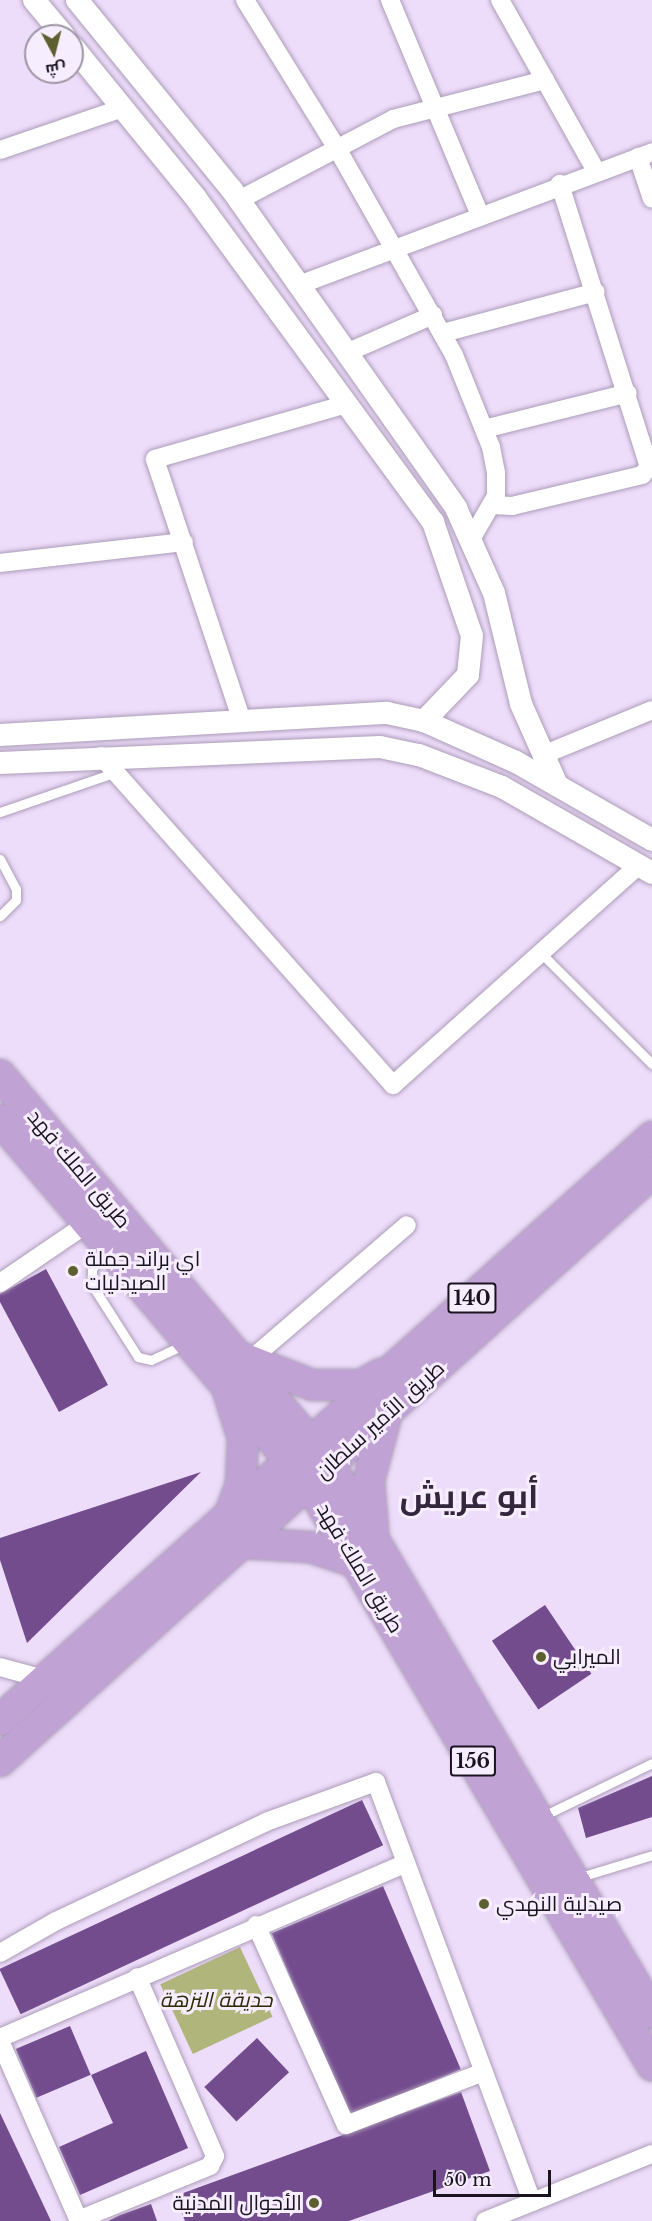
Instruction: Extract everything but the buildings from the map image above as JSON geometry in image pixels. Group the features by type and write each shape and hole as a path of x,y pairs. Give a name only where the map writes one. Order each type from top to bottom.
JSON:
{"highway":[{"name":"طريق الملك فهد","path":"0,1075 234,1363 311,1463 365,1551 538,1818 645,1994"},
{"name":"طريق الملك فهد","path":"0,1120 190,1342 234,1363"},
{"name":"طريق الأمير سلطان","path":"0,1761 242,1543 397,1366 652,1137"},
{"name":"طريق الأمير سلطان","path":"4,1714 230,1515 386,1416 652,1173"},
{"path":"230,1515 241,1484 243,1438 236,1406 234,1363 281,1377 337,1388 361,1385 397,1366"},
{"path":"242,1543 365,1551 369,1480 386,1416"},
{"name":"طريق الملك فهد","path":"365,1551 652,2065"}],"street":[{"path":"34,0 54,24"},
{"path":"77,0 239,200 456,508 494,593 521,704 557,786"},
{"path":"245,0 338,150 433,315 484,429 496,473 492,505 470,541"},
{"path":"390,0 480,215"},
{"path":"500,0 596,171"},
{"path":"84,61 195,197 433,522 472,636 468,675 424,721"},
{"path":"239,200 338,150 393,119 435,105 545,80"},
{"path":"0,150 123,108"},
{"path":"299,285 560,184 645,154 652,199"},
{"path":"492,505 512,506 642,475 649,466 649,455 560,184"},
{"path":"443,333 596,292"},
{"path":"346,352 433,315"},
{"path":"484,429 628,393"},
{"path":"242,721 155,459 347,404"},
{"path":"0,563 184,542"},
{"path":"543,755 652,710"},
{"path":"0,735 387,713 424,721 557,786 652,840"},
{"path":"0,763 108,764 380,747 420,755 502,787 646,869 541,952 393,1085 108,764 99,729"},
{"path":"0,1283 88,1223"},
{"path":"234,1363 407,1225"},
{"path":"0,1667 45,1679"},
{"path":"0,1953 56,1921 266,1822 376,1782 531,2202"},
{"path":"137,1977 215,2156 210,2166 78,2220 0,2040 137,1977 256,1924 406,1863"},
{"path":"256,1924 346,2125 483,2072"},
{"path":"485,2221 652,2154"}],"lane":[{"path":"0,812 108,764"},
{"path":"0,859 16,889 16,900 0,916"},
{"path":"541,952 652,1064"},
{"path":"109,1247 93,1269 92,1285 138,1357 151,1360 190,1342"},
{"path":"538,1818 652,1763"},
{"path":"573,1878 652,1856"}],"green space":[{"name":"حديقة النزهة","path":"240,1947 273,2017 193,2054 160,1984"}],"place":[{"name":"اي براند جملة الصيدليات","path":"73,1271"},
{"name":"الميرابي","path":"541,1657"},
{"name":"صيدلية النهدي","path":"484,1904"},
{"name":"الأحوال المدنية","path":"314,2203"}],"district":[{"name":"أبو عريش","path":"469,1497"}]}
